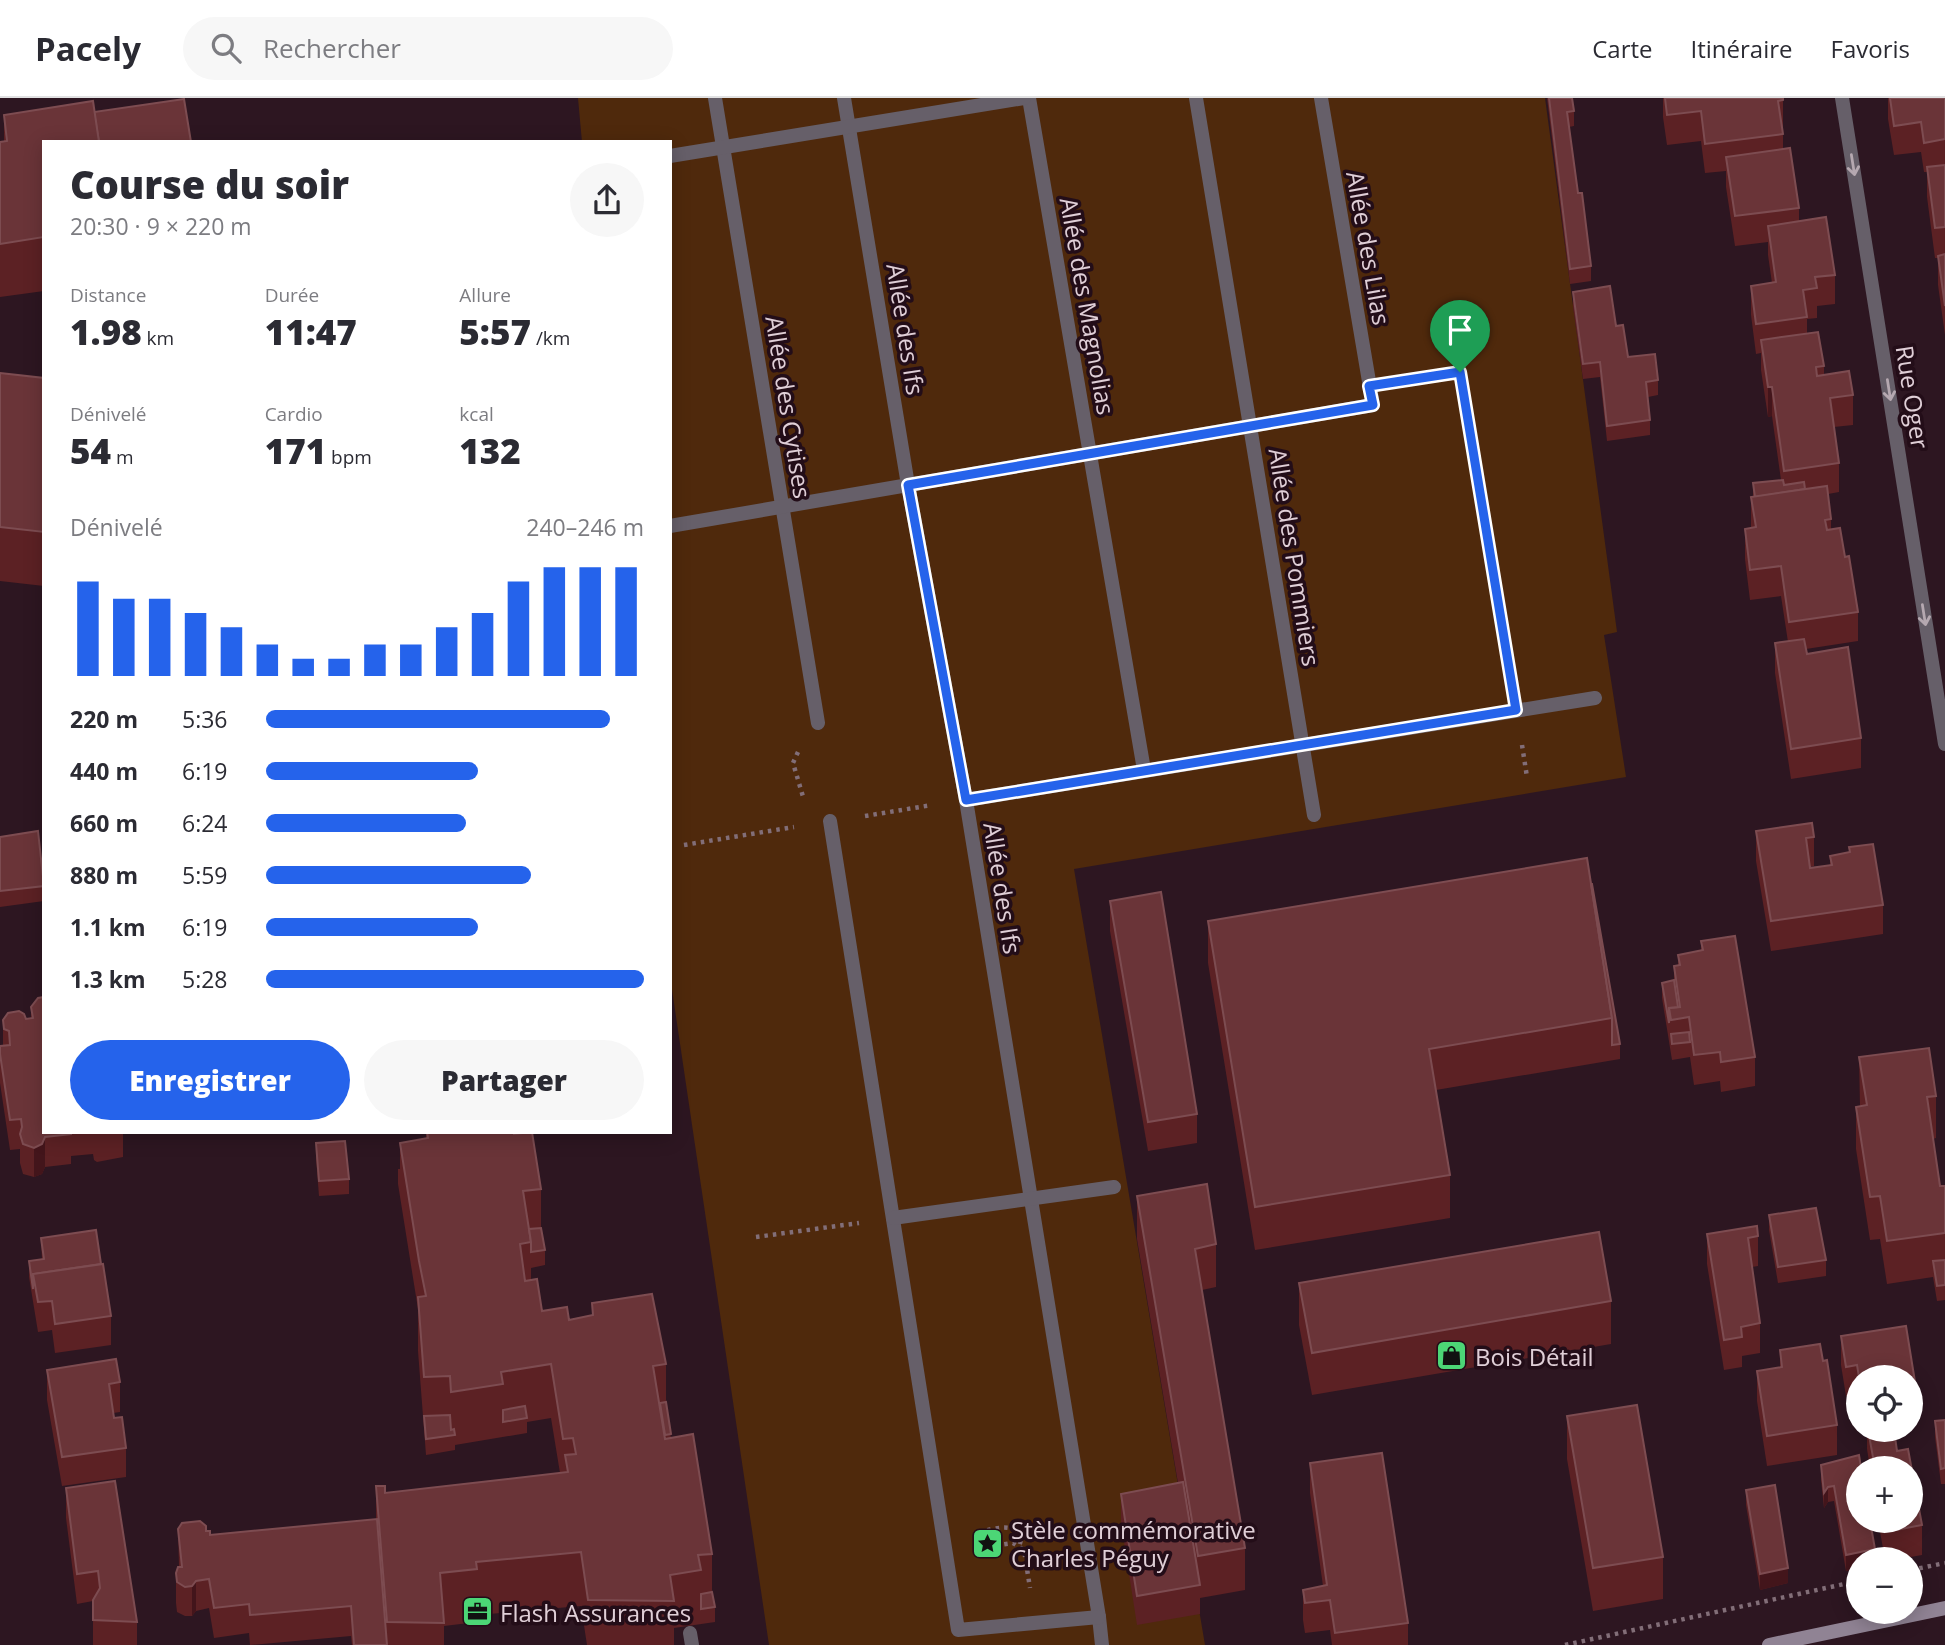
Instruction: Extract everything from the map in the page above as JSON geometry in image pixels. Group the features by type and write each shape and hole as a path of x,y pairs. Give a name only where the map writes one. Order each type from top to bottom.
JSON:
{"main road":[{"path":"1769,1645 1945,1608"}],"street":[{"name":"Allée des Cytises","path":"715,98 818,723"},
{"name":"Allée des Ifs","path":"844,98 908,485 966,800 1102,1645"},
{"path":"672,156 1026,98"},
{"name":"Allée des Magnolias","path":"1026,98 1144,770"},
{"name":"Allée des Pommiers","path":"1196,98 1314,815"},
{"name":"Allée des Lilas","path":"1250,427 1373,405 1321,98"},
{"name":"Rue Oger","path":"1842,98 1945,744"},
{"path":"672,526 1250,427"},
{"path":"966,800 1595,698"},
{"path":"830,821 958,1630 1099,1617"},
{"path":"893,1218 1114,1187"}],"path":[{"path":"1369,386 1460,372 1527,778"},
{"path":"808,807 803,799 793,763 802,743 818,723"},
{"path":"756,1237 893,1218"},
{"path":"972,1533 1007,1527 1018,1531 1022,1536 1019,1547"},
{"path":"946,1554 1013,1543 1024,1550 1036,1623"},
{"path":"1923,1568 1945,1563"},
{"path":"1566,1645 1846,1584"}],"shaded area":[{"path":"578,98 1545,98 1617,632 1604,635 1626,777 1074,869 1205,1645 769,1645 672,990 672,140 582,140"}],"building":[{"path":"1549,98 1572,98 1574,111 1567,112 1578,193 1582,193 1591,266 1570,269"},
{"path":"1665,98 1783,98 1778,101 1783,134 1705,144 1701,111 1667,115"},
{"path":"1890,98 1945,98 1945,139 1924,143 1921,122 1894,126"},
{"path":"184,99 191,140 99,140 94,112"},
{"path":"93,101 99,140 42,140 42,237 0,244 0,142 7,141 4,115"},
{"path":"1790,148 1799,208 1735,216 1726,157"},
{"path":"1945,165 1945,227 1935,228 1927,167"},
{"path":"1826,217 1835,275 1815,277 1817,288 1803,290 1807,317 1756,324 1751,286 1776,282 1768,226"},
{"path":"1945,254 1945,306 1938,256"},
{"path":"1610,286 1616,326 1623,325 1628,357 1655,354 1658,380 1646,382 1650,420 1607,426 1600,362 1583,364 1573,292"},
{"path":"1818,332 1824,366 1816,367 1817,376 1849,371 1853,395 1830,398 1839,463 1784,471 1772,387 1768,387 1761,340"},
{"path":"0,373 42,378 42,532 0,527"},
{"path":"1783,480 1784,485 1804,482 1805,489 1755,497 1753,483"},
{"path":"1827,486 1831,519 1825,520 1827,530 1840,528 1845,557 1849,556 1858,612 1789,622 1781,566 1750,570 1745,529 1756,527 1751,497"},
{"path":"1804,639 1807,654 1848,647 1861,738 1791,749 1775,643"},
{"path":"1812,823 1814,837 1806,838 1810,868 1832,865 1830,856 1850,852 1849,847 1873,844 1883,905 1771,921 1756,831"},
{"path":"38,831 42,886 0,891 0,837"},
{"path":"1587,858 1612,1018 1429,1049 1450,1175 1255,1207 1208,921"},
{"path":"1591,884 1620,1044 1612,1045 1612,1018"},
{"path":"1161,892 1197,1114 1148,1122 1110,901"},
{"path":"1735,936 1755,1057 1721,1062 1720,1052 1694,1055 1689,1017 1671,1020 1669,1008 1680,1007 1674,966 1680,965 1678,955 1703,950 1701,941"},
{"path":"1674,980 1678,1007 1669,1008 1669,1023 1662,983"},
{"path":"42,997 42,1134 71,1134 45,1137 42,1144 34,1148 23,1144 20,1134 21,1119 10,1120 0,1046 10,1045 9,1031 4,1029 3,1020 8,1013 19,1011 26,1019 33,1018 31,1007 38,998"},
{"path":"1689,1032 1690,1042 1672,1044 1671,1034"},
{"path":"1929,1048 1936,1096 1927,1097 1940,1186 1945,1186 1945,1233 1887,1241 1880,1196 1870,1197 1856,1107 1867,1105 1859,1057"},
{"path":"427,1134 532,1134 541,1189 523,1191 531,1242 520,1244 525,1281 537,1279 542,1311 567,1307 569,1320 593,1315 592,1303 652,1294 666,1364 653,1366 665,1439 693,1434 712,1554 698,1555 701,1570 670,1575 674,1601 588,1600 581,1552 476,1562 477,1569 440,1573 444,1623 387,1622 376,1486 385,1486 385,1493 568,1472 565,1455 576,1454 573,1438 563,1439 551,1364 501,1372 503,1384 451,1392 450,1376 424,1377 418,1297 426,1296 400,1143 428,1138"},
{"path":"345,1141 349,1179 319,1181 316,1143"},
{"path":"1207,1184 1216,1244 1195,1249 1245,1548 1198,1556 1137,1196"},
{"path":"1816,1208 1826,1260 1778,1267 1769,1215"},
{"path":"1757,1226 1758,1236 1748,1238 1760,1323 1741,1327 1742,1337 1724,1340 1707,1234"},
{"path":"541,1228 545,1250 531,1252 529,1229"},
{"path":"96,1230 101,1264 33,1274 33,1289 29,1261 44,1259 41,1238"},
{"path":"1599,1232 1611,1301 1312,1353 1299,1283"},
{"path":"1945,1260 1945,1285 1937,1286 1933,1261"},
{"path":"103,1264 111,1316 55,1324 52,1301 38,1302 33,1274"},
{"path":"1906,1326 1912,1365 1846,1367 1841,1336"},
{"path":"1820,1344 1823,1361 1827,1360 1837,1425 1767,1436 1757,1371 1782,1367 1780,1350"},
{"path":"116,1359 120,1382 109,1384 114,1418 122,1417 126,1448 62,1457 47,1370"},
{"path":"666,1402 671,1434 665,1435 660,1403"},
{"path":"1637,1405 1663,1557 1593,1568 1567,1416"},
{"path":"525,1406 527,1418 503,1422 503,1410"},
{"path":"450,1415 451,1430 454,1429 455,1435 426,1439 424,1416"},
{"path":"1945,1420 1945,1468 1941,1469 1935,1421"},
{"path":"1870,1442 1896,1442 1897,1451 1908,1449 1909,1456 1873,1456"},
{"path":"1382,1453 1408,1623 1335,1633 1330,1600 1305,1603 1303,1590 1327,1585 1310,1463"},
{"path":"1846,1458 1846,1533 1872,1533 1875,1547 1846,1547 1846,1555 1834,1486 1828,1487 1824,1493 1821,1465"},
{"path":"115,1481 137,1622 93,1620 93,1600 100,1588 98,1571 77,1574 66,1488"},
{"path":"1183,1482 1200,1585 1137,1596 1121,1494"},
{"path":"1775,1485 1788,1568 1760,1574 1746,1490"},
{"path":"377,1519 387,1645 354,1645 351,1606 250,1615 249,1604 214,1608 209,1579 196,1581 192,1586 185,1587 177,1582 178,1567 182,1567 178,1529 182,1523 200,1521 206,1526 206,1531 210,1531 210,1535"},
{"path":"712,1592 715,1607 701,1609 701,1594"}],"place":[{"name":"Bois Détail","path":"1452,1356"},
{"name":"Stèle commémorative Charles Péguy","path":"988,1543"},
{"name":"Flash Assurances","path":"477,1612"}],"route":[{"path":"1460,372 1516,710 966,800 908,485 1373,405 1369,386 1460,372"}]}
